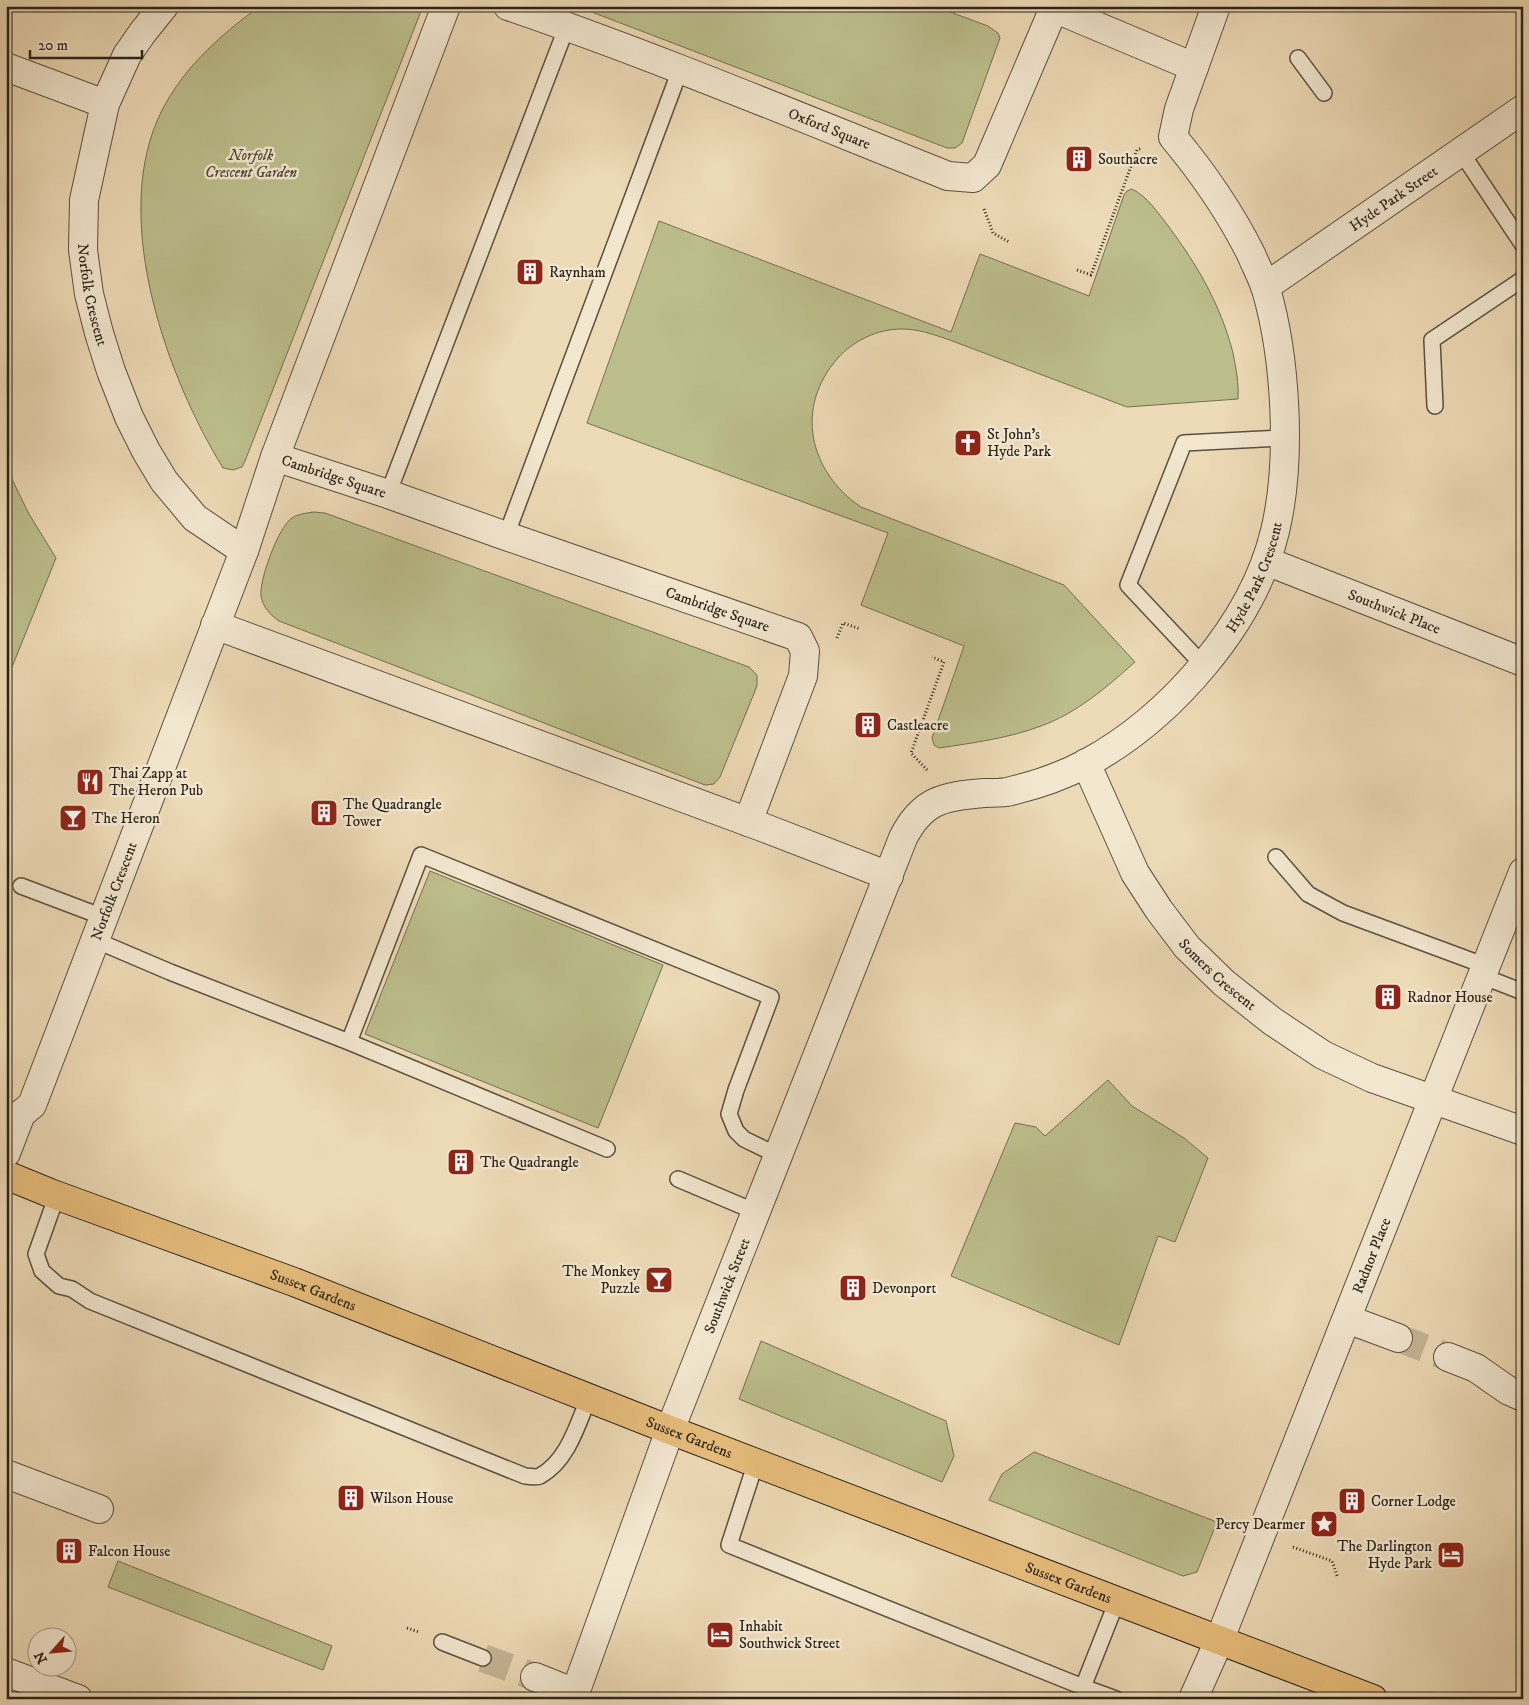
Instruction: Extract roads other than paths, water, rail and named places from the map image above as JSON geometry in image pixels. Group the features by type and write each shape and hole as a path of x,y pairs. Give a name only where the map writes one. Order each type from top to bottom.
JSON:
{"main road":[{"name":"Sussex Gardens","path":"6,1175 294,1282 670,1430 1373,1699"}],"street":[{"name":"Norfolk Crescent","path":"164,6 127,55 104,104 84,200 83,250 89,294 99,333 129,417 164,481 195,518 244,551"},
{"path":"275,457 446,6"},
{"name":"Oxford Square","path":"508,6 567,26 948,176 973,178 987,165 1051,7"},
{"path":"1051,7 1194,67 1216,6"},
{"path":"6,67 104,104"},
{"name":"Hyde Park Crescent","path":"889,876 910,823 921,811 936,802 952,796 1006,792 1056,776 1086,763 1137,730 1160,710 1202,665 1229,631 1256,585 1266,561 1275,533 1284,472 1280,366 1275,326 1265,287 1235,224 1198,168 1173,137 1179,109 1194,67"},
{"name":"Hyde Park Street","path":"1265,287 1523,109"},
{"name":"Cambridge Square","path":"214,624 244,551 275,457 388,494 798,637 805,651 803,676 748,822"},
{"name":"Southwick Place","path":"1266,561 1523,662"},
{"name":"Norfolk Crescent","path":"6,1153 22,1114 32,1105 214,624"},
{"path":"214,624 889,876"},
{"name":"Somers Crescent","path":"1086,763 1135,873 1159,910 1187,946 1224,983 1272,1021 1323,1055 1372,1078 1523,1131"},
{"name":"Radnor Place","path":"1193,1699 1219,1641 1523,872"},
{"name":"Southwick Street","path":"574,1697 670,1430 889,876"},
{"path":"1347,1319 1398,1338"},
{"path":"1448,1357 1476,1368 1509,1391 1523,1396"},
{"path":"6,1474 99,1509"},
{"path":"6,1672 78,1699"},
{"path":"534,1677 574,1697"}],"lane":[{"path":"388,494 567,26"},
{"path":"1298,58 1324,93"},
{"path":"506,536 680,70"},
{"path":"1461,152 1523,246"},
{"path":"1435,406 1432,340 1523,279"},
{"path":"1202,665 1128,584 1184,443 1284,438"},
{"path":"349,1042 421,855 771,996 729,1114 736,1131 744,1139 779,1156"},
{"path":"1276,857 1308,894 1343,913 1484,971 1523,992"},
{"path":"21,886 99,928 170,972 349,1042 607,1149"},
{"path":"678,1179 756,1212"},
{"path":"57,1195 36,1254 42,1271 59,1286 72,1289 90,1301 525,1476 539,1476 558,1461 569,1443 589,1397"},
{"path":"756,1462 728,1545 1116,1699"},
{"path":"1083,1687 1117,1601"},
{"path":"442,1642 483,1658"}],"tunnel":[{"path":"1398,1338 1448,1357"},
{"path":"483,1658 535,1677"}],"place":[{"name":"Southacre","path":"1079,159"},
{"name":"Raynham","path":"530,272"},
{"name":"St John's Hyde Park","path":"968,443"},
{"name":"Castleacre","path":"868,725"},
{"name":"Thai Zapp at The Heron Pub","path":"90,782"},
{"name":"The Quadrangle Tower","path":"324,813"},
{"name":"The Heron","path":"73,818"},
{"name":"Radnor House","path":"1388,997"},
{"name":"The Quadrangle","path":"461,1162"},
{"name":"The Monkey Puzzle","path":"659,1280"},
{"name":"Devonport","path":"853,1288"},
{"name":"Wilson House","path":"351,1498"},
{"name":"Corner Lodge","path":"1352,1501"},
{"name":"Percy Dearmer","path":"1324,1524"},
{"name":"Falcon House","path":"69,1551"},
{"name":"The Darlington Hyde Park","path":"1451,1555"},
{"name":"Inhabit Southwick Street","path":"720,1635"}],"park label":[{"name":"Norfolk Crescent Garden","path":"251,164"}]}
